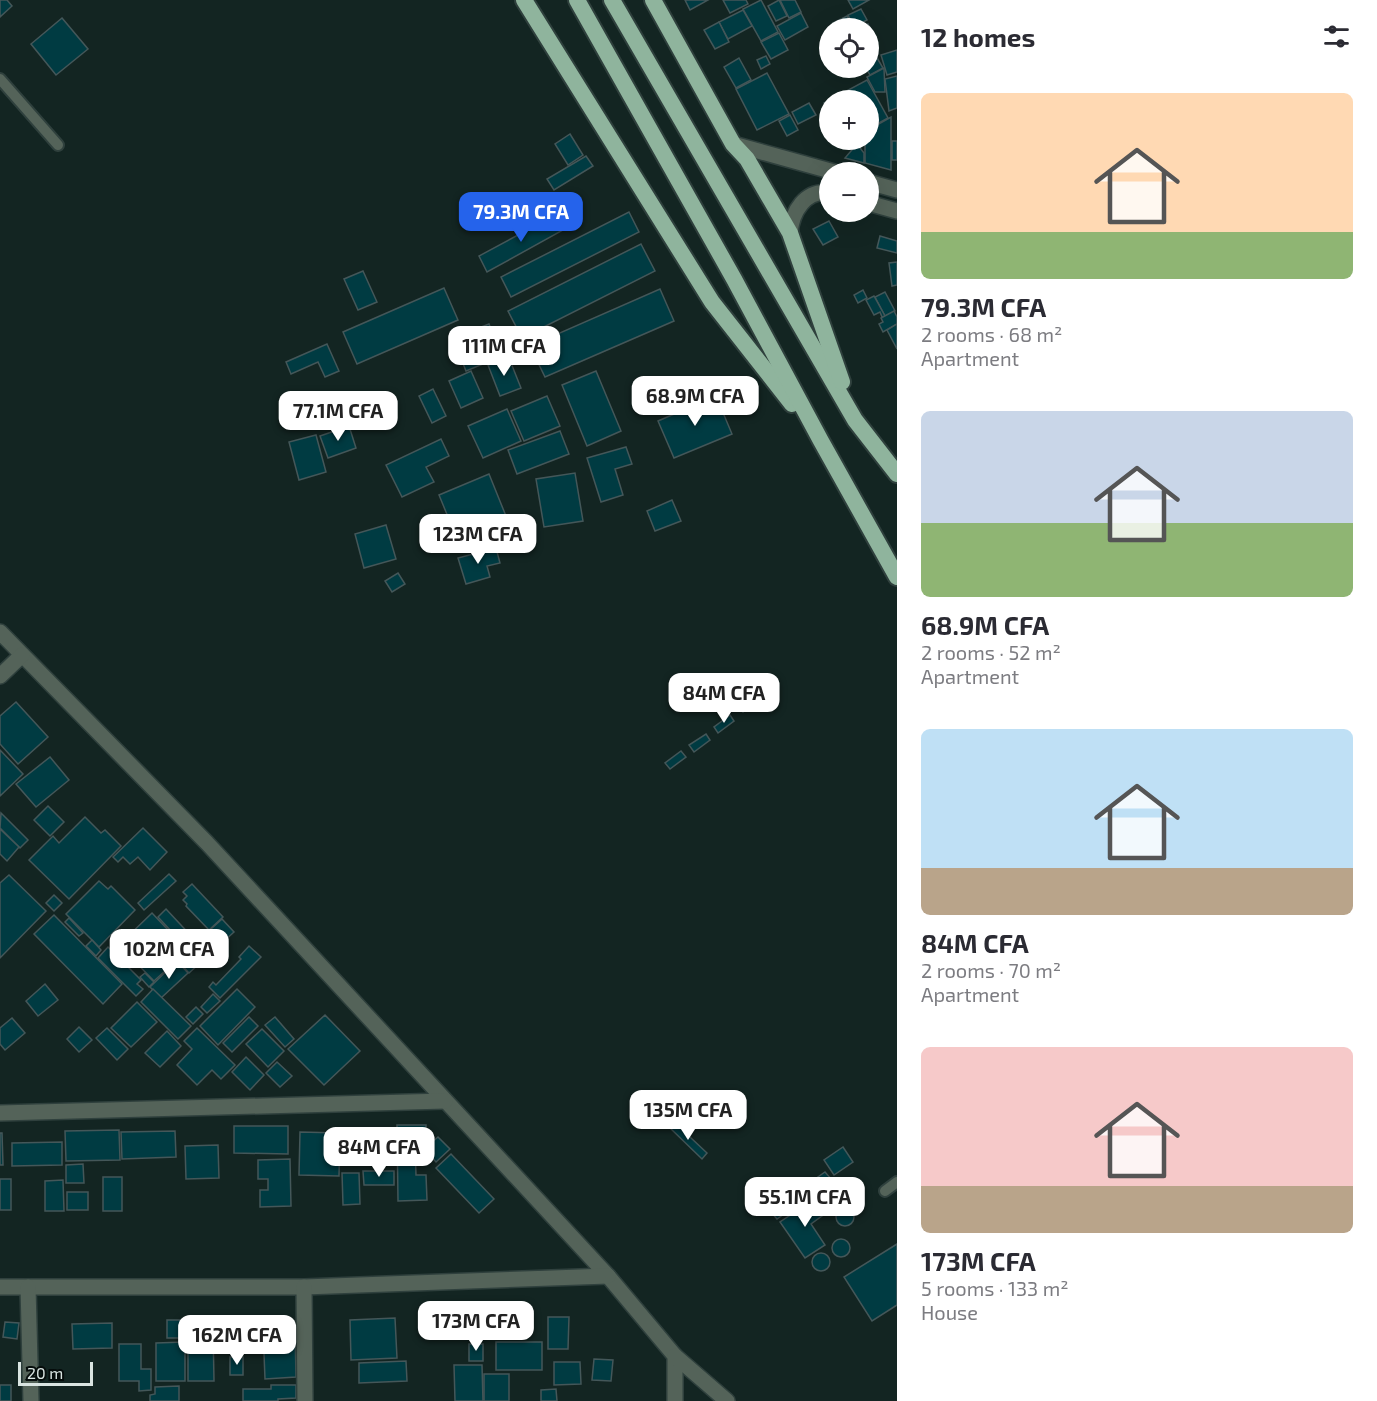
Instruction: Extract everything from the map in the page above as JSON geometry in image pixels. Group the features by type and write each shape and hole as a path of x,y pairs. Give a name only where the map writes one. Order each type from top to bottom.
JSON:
{"highway":[{"path":"524,0 712,302 821,441"},
{"path":"577,0 734,279 897,577"},
{"path":"612,0 855,420 897,474"},
{"path":"653,0 733,144 747,159 790,233 855,420"}],"street":[{"path":"733,144 819,168"},
{"path":"879,185 897,190"},
{"path":"790,233 794,214 807,197 819,193"},
{"path":"879,206 897,211"},
{"path":"0,632 207,843 608,1276 675,1356 727,1401"},
{"path":"0,676 22,655"},
{"path":"0,1113 445,1101"},
{"path":"0,1287 304,1287 608,1276"},
{"path":"28,1287 31,1401"},
{"path":"304,1287 305,1401"},
{"path":"675,1356 675,1401"}],"lane":[{"path":"0,79 58,145"},
{"path":"885,1191 897,1182"}],"building":[{"path":"0,0 7,0 12,6 0,17"},
{"path":"685,0 708,0 690,10"},
{"path":"723,0 746,0 748,4 730,13"},
{"path":"761,0 778,32 761,41 743,9"},
{"path":"779,0 787,16 776,21 768,6"},
{"path":"780,0 795,0 801,12 789,18"},
{"path":"848,0 869,0 853,9"},
{"path":"861,9 866,18 850,18 848,15"},
{"path":"743,10 752,26 728,39 719,22"},
{"path":"801,13 808,27 785,40 777,26"},
{"path":"62,18 88,49 56,75 31,44"},
{"path":"719,22 729,42 715,49 704,30"},
{"path":"779,33 788,50 771,59 761,42"},
{"path":"897,50 897,72 887,75 881,55"},
{"path":"766,56 770,64 761,69 757,60"},
{"path":"739,58 751,80 736,88 724,67"},
{"path":"884,68 885,92 874,90 868,78 879,78 879,71"},
{"path":"767,73 789,114 757,130 736,89"},
{"path":"897,76 897,108 889,111 885,79"},
{"path":"867,80 873,90 848,90"},
{"path":"879,102 888,118 879,123"},
{"path":"809,103 816,115 798,124 792,112"},
{"path":"790,115 798,130 787,136 779,121"},
{"path":"891,117 891,170 879,167 879,162 865,162 865,150 879,150 879,124"},
{"path":"570,134 583,155 568,165 555,144"},
{"path":"892,141 897,141 897,160 892,160"},
{"path":"852,150 862,150 864,153 864,162 845,158"},
{"path":"586,156 593,166 554,190 547,179"},
{"path":"629,212 639,232 511,297 501,277"},
{"path":"555,215 563,230 487,272 479,256"},
{"path":"830,222 838,237 823,245 813,229"},
{"path":"880,236 897,241 897,253 877,248"},
{"path":"641,244 655,271 522,338 508,311"},
{"path":"897,262 897,285 892,286 889,263"},
{"path":"363,271 377,302 358,310 344,279"},
{"path":"444,288 458,320 357,364 343,332"},
{"path":"660,289 674,321 545,377 530,346"},
{"path":"863,290 867,298 858,303 854,295"},
{"path":"885,292 895,311 885,316 875,297"},
{"path":"874,296 885,316 882,317 880,312 874,315 866,300"},
{"path":"894,311 897,324 883,332 879,324 883,322 881,318"},
{"path":"489,324 502,356 466,371 453,338"},
{"path":"897,324 897,349 887,330"},
{"path":"327,344 339,371 325,377 318,362 291,374 286,362"},
{"path":"509,358 521,388 500,396 488,365"},
{"path":"471,371 483,398 461,408 449,381"},
{"path":"596,371 621,431 587,446 562,385"},
{"path":"433,389 446,416 432,423 419,396"},
{"path":"547,396 560,426 524,441 511,411"},
{"path":"716,396 732,434 674,458 658,421"},
{"path":"507,409 521,441 483,458 468,426"},
{"path":"349,426 356,448 328,458 320,436"},
{"path":"560,431 569,454 517,474 508,450"},
{"path":"316,435 326,472 299,480 289,442"},
{"path":"441,439 449,456 426,467 434,482 402,497 386,465"},
{"path":"626,447 632,464 615,469 623,495 601,502 587,458"},
{"path":"575,473 583,521 544,527 536,479"},
{"path":"489,474 510,526 460,546 439,495"},
{"path":"672,500 681,521 655,531 647,511"},
{"path":"386,525 396,559 364,568 355,534"},
{"path":"496,548 500,563 487,566 490,577 466,584 458,558"},
{"path":"398,573 405,584 392,592 385,581"},
{"path":"755,694 759,700 743,712 738,706"},
{"path":"16,702 48,737 18,764 0,744 0,716"},
{"path":"730,715 734,721 718,733 714,727"},
{"path":"706,734 710,740 694,752 689,745"},
{"path":"0,750 23,774 0,796"},
{"path":"681,751 686,757 670,769 665,763"},
{"path":"50,757 69,780 36,807 16,784"},
{"path":"48,806 64,822 50,836 34,820"},
{"path":"1,813 28,840 20,848 0,828"},
{"path":"85,817 101,833 105,830 121,846 69,899 29,860 53,836 59,843"},
{"path":"143,828 167,852 150,870 138,857 130,864 123,857 118,862 113,857"},
{"path":"0,829 19,847 7,861 0,854"},
{"path":"169,874 176,881 144,910 138,903"},
{"path":"9,875 46,911 0,958 0,883"},
{"path":"99,881 108,889 111,886 135,910 99,947 66,914"},
{"path":"192,884 223,917 209,930 183,900 187,896 183,892"},
{"path":"54,895 62,903 54,911 46,903"},
{"path":"166,909 193,938 183,947 177,941 171,947 162,938 171,931 158,917"},
{"path":"152,913 169,931 160,938 179,958 154,981 119,945"},
{"path":"54,915 122,984 103,1004 34,934"},
{"path":"69,918 83,933 79,936 65,922"},
{"path":"222,919 234,932 189,973 177,960"},
{"path":"92,940 101,950 96,956 86,946"},
{"path":"249,946 261,957 220,998 209,987 213,982 216,985 241,959 239,957"},
{"path":"108,947 141,980 137,984 143,989 136,996 98,958"},
{"path":"177,961 188,973 161,998 150,987"},
{"path":"145,973 154,982 149,987 140,977"},
{"path":"45,984 58,1000 38,1016 26,1001"},
{"path":"153,989 191,1026 178,1039 141,1002"},
{"path":"237,989 255,1007 218,1045 200,1026"},
{"path":"213,994 220,1001 207,1013 201,1007"},
{"path":"137,1002 157,1022 131,1047 111,1028"},
{"path":"196,1007 203,1014 193,1024 186,1017"},
{"path":"325,1015 360,1051 324,1085 288,1049"},
{"path":"249,1017 258,1026 232,1052 223,1043"},
{"path":"275,1017 294,1039 285,1047 265,1025"},
{"path":"12,1018 25,1033 5,1050 0,1044 0,1028"},
{"path":"79,1027 92,1040 79,1052 67,1039"},
{"path":"107,1028 128,1049 117,1060 96,1038"},
{"path":"197,1028 235,1065 221,1079 212,1070 197,1085 177,1065 192,1049 184,1041"},
{"path":"262,1029 284,1051 268,1067 246,1044"},
{"path":"167,1031 181,1046 160,1067 145,1053"},
{"path":"246,1057 264,1075 250,1090 232,1072"},
{"path":"277,1062 292,1076 280,1087 266,1073"},
{"path":"674,1122 707,1153 702,1159 669,1127"},
{"path":"397,1125 426,1125 426,1142 415,1142 416,1175 426,1175 427,1200 398,1201"},
{"path":"234,1126 288,1126 288,1154 234,1153"},
{"path":"119,1130 120,1160 66,1161 65,1131"},
{"path":"175,1131 176,1157 122,1159 121,1132"},
{"path":"300,1132 340,1133 339,1176 299,1175"},
{"path":"396,1132 396,1162 341,1163 340,1133"},
{"path":"0,1133 2,1133 3,1165 0,1165"},
{"path":"438,1137 450,1149 436,1162 424,1149"},
{"path":"62,1142 62,1165 12,1166 12,1143"},
{"path":"218,1145 219,1178 186,1179 185,1146"},
{"path":"843,1147 853,1162 834,1175 824,1160"},
{"path":"451,1154 494,1199 479,1213 436,1168"},
{"path":"290,1159 291,1206 260,1207 260,1190 268,1190 268,1179 258,1179 258,1160"},
{"path":"83,1164 84,1183 66,1183 66,1165"},
{"path":"363,1171 394,1171 394,1185 364,1185"},
{"path":"825,1172 832,1180 777,1219 770,1211"},
{"path":"342,1173 359,1173 360,1204 343,1205"},
{"path":"103,1177 122,1177 122,1211 103,1211"},
{"path":"0,1179 11,1179 11,1210 0,1210"},
{"path":"63,1180 64,1211 45,1211 45,1181"},
{"path":"827,1188 835,1188 840,1193 838,1204 827,1206 822,1201 822,1193"},
{"path":"67,1192 88,1192 88,1210 67,1210"},
{"path":"816,1198 826,1213 811,1224 825,1245 805,1258 780,1222"},
{"path":"841,1208 849,1208 854,1213 852,1224 841,1226 836,1221 836,1213"},
{"path":"837,1239 845,1239 850,1244 848,1255 837,1257 832,1252 832,1244"},
{"path":"897,1244 897,1305 872,1321 844,1277"},
{"path":"817,1253 825,1253 830,1258 828,1269 817,1271 812,1266 812,1258"},
{"path":"548,1317 569,1317 568,1349 548,1349"},
{"path":"242,1318 243,1333 228,1333 228,1319"},
{"path":"395,1318 397,1358 351,1360 350,1320"},
{"path":"167,1320 185,1320 185,1338 167,1338"},
{"path":"5,1322 19,1323 17,1339 3,1337"},
{"path":"112,1323 112,1348 73,1349 72,1324"},
{"path":"295,1327 296,1377 265,1379 263,1328"},
{"path":"213,1329 214,1381 188,1381 188,1330"},
{"path":"185,1342 185,1381 156,1381 156,1343"},
{"path":"496,1342 542,1342 542,1370 496,1370"},
{"path":"119,1344 141,1344 141,1369 151,1369 151,1390 139,1391 139,1381 119,1381"},
{"path":"469,1344 483,1344 483,1361 469,1361"},
{"path":"230,1357 243,1357 243,1375 230,1375"},
{"path":"594,1359 613,1360 611,1381 592,1380"},
{"path":"406,1361 407,1381 359,1383 359,1363"},
{"path":"554,1362 580,1362 581,1384 554,1385"},
{"path":"454,1365 482,1365 483,1401 455,1401"},
{"path":"484,1374 509,1374 509,1401 484,1401"},
{"path":"0,1385 11,1385 11,1401 0,1401"},
{"path":"271,1385 296,1385 296,1398 278,1399 278,1401 243,1401 243,1389 271,1389"},
{"path":"179,1386 179,1401 150,1401 150,1395 155,1394 155,1387"},
{"path":"556,1389 557,1401 541,1401 541,1390"}]}
